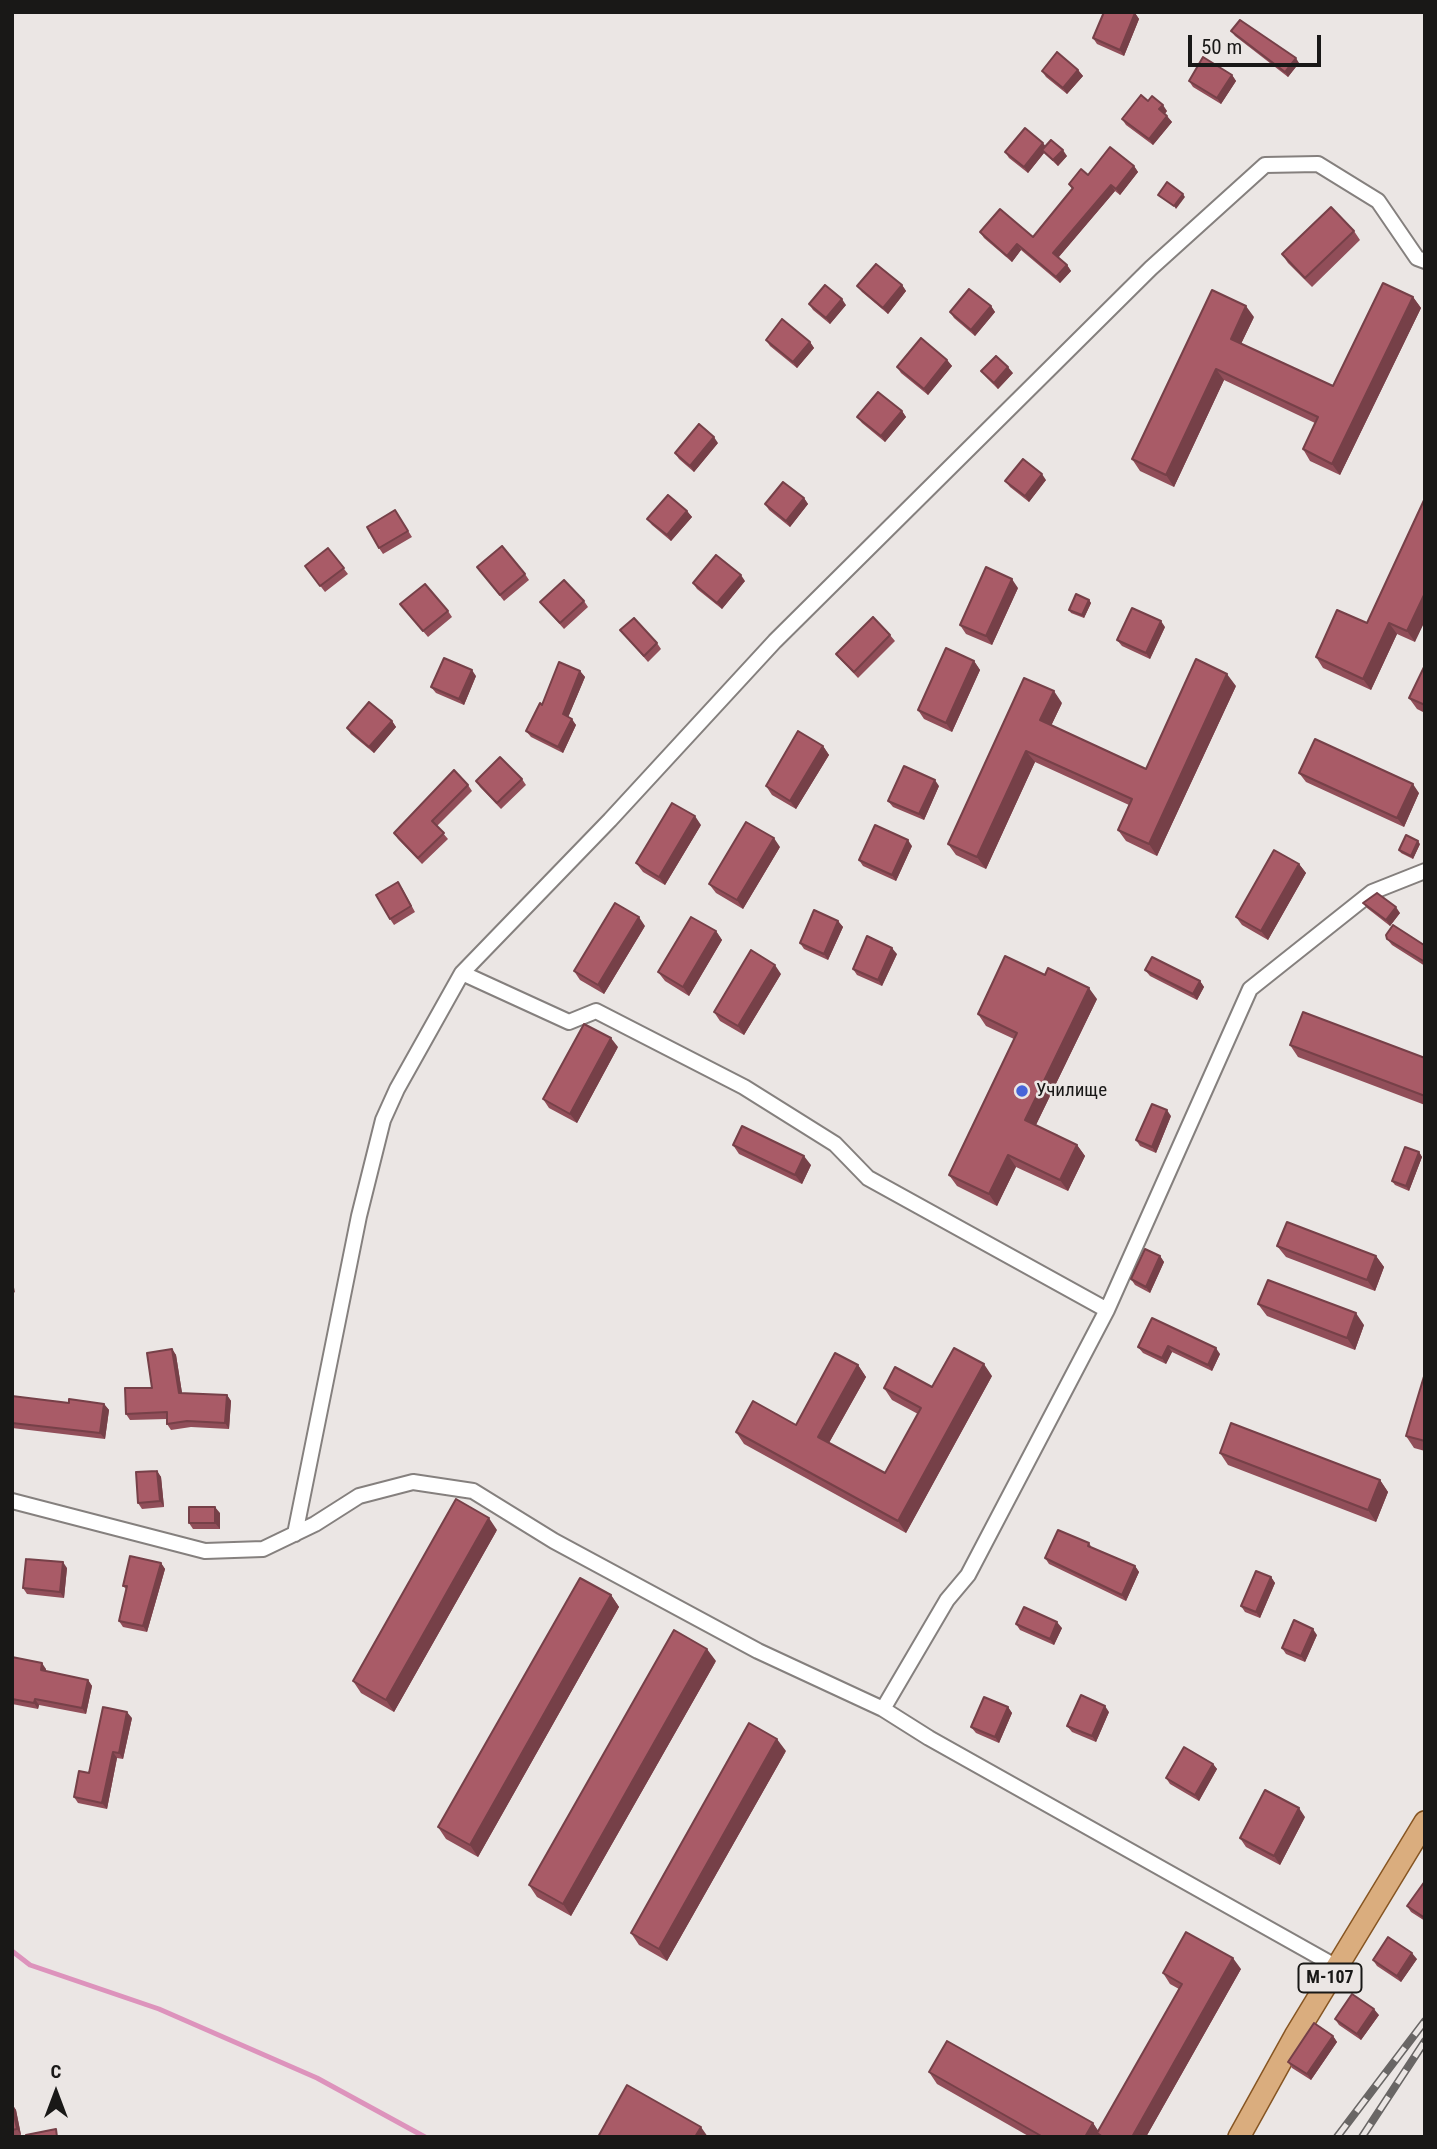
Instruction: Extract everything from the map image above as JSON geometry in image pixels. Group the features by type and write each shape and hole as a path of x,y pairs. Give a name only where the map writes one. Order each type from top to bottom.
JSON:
{"main road":[{"name":"М-107","path":"1239,2137 1337,1966 1425,1822"}],"street":[{"path":"295,1534 359,1216 383,1119 462,973 611,820 775,641 1151,268 1265,165 1318,164 1378,201 1417,258 1425,261"},
{"path":"883,1709 947,1600 968,1575 1107,1310 1250,989 1372,892 1425,871"},
{"path":"462,973 569,1023 596,1011 744,1087 835,1144 868,1178 1107,1310"},
{"path":"12,1501 205,1550 263,1549 295,1534 359,1496 413,1482 473,1491 554,1541 758,1651 883,1709 929,1738 1337,1966"}],"building":[{"path":"1104,12 1135,13 1120,50 1093,38"},
{"path":"1240,20 1296,58 1285,72 1231,31"},
{"path":"1057,52 1078,70 1063,88 1042,71"},
{"path":"1203,57 1232,75 1217,98 1189,81"},
{"path":"1141,95 1148,101 1152,96 1163,105 1159,109 1167,116 1149,139 1122,119"},
{"path":"1025,128 1043,143 1024,167 1005,152"},
{"path":"1051,140 1063,150 1053,160 1042,150"},
{"path":"1110,147 1134,166 1116,189 1111,185 1053,253 1067,265 1056,277 1017,244 1007,256 980,232 1000,209 1033,237 1073,188 1069,184 1081,169 1088,175"},
{"path":"1167,182 1183,194 1174,206 1158,195"},
{"path":"1331,207 1354,231 1305,278 1282,254"},
{"path":"876,264 902,285 883,308 857,286"},
{"path":"1383,283 1413,297 1332,464 1303,449 1318,417 1216,369 1166,475 1132,459 1212,290 1246,306 1231,339 1333,386"},
{"path":"825,285 842,299 826,318 809,304"},
{"path":"969,289 991,306 971,330 950,312"},
{"path":"782,319 810,342 793,362 766,340"},
{"path":"921,338 947,360 924,389 897,367"},
{"path":"996,356 1008,367 994,383 981,371"},
{"path":"878,392 902,411 881,436 857,417"},
{"path":"699,424 714,437 690,466 675,453"},
{"path":"1023,459 1042,474 1025,496 1005,481"},
{"path":"783,482 804,498 786,521 765,504"},
{"path":"668,495 687,511 667,535 647,519"},
{"path":"1425,498 1425,593 1407,631 1389,623 1363,679 1316,657 1337,610 1367,623"},
{"path":"395,510 408,531 379,548 367,527"},
{"path":"502,546 525,574 500,595 477,567"},
{"path":"328,548 344,568 320,586 305,566"},
{"path":"716,555 741,575 717,603 693,583"},
{"path":"986,567 1012,579 986,636 960,625"},
{"path":"564,580 584,601 560,623 540,602"},
{"path":"425,584 448,611 423,631 400,604"},
{"path":"1076,594 1089,600 1082,615 1069,610"},
{"path":"1132,608 1161,621 1146,653 1117,640"},
{"path":"873,617 890,635 854,672 836,654"},
{"path":"634,618 657,643 644,656 620,630"},
{"path":"946,648 974,661 946,723 918,710"},
{"path":"444,658 472,670 459,699 431,687"},
{"path":"1196,659 1227,674 1149,844 1118,830 1132,799 1026,751 977,857 948,844 1024,678 1054,691 1040,720 1146,769"},
{"path":"559,662 580,671 563,714 572,719 558,747 526,731 540,703 542,705"},
{"path":"1425,665 1425,705 1409,698"},
{"path":"369,702 392,721 369,747 347,728"},
{"path":"798,731 823,746 790,801 766,786"},
{"path":"1315,739 1413,784 1397,818 1299,773"},
{"path":"500,757 522,779 497,803 476,781"},
{"path":"904,766 935,780 919,814 888,801"},
{"path":"454,770 468,785 432,821 444,833 418,858 394,833"},
{"path":"672,803 695,816 659,877 636,863"},
{"path":"746,822 774,838 737,900 709,884"},
{"path":"875,825 908,840 892,875 859,860"},
{"path":"1406,835 1418,841 1411,856 1399,850"},
{"path":"1274,850 1299,864 1261,931 1236,917"},
{"path":"398,882 411,906 390,919 376,895"},
{"path":"1377,893 1396,907 1386,920 1363,903"},
{"path":"615,903 639,917 598,985 574,971"},
{"path":"814,910 838,921 824,954 800,943"},
{"path":"691,917 716,931 683,987 658,972"},
{"path":"1393,925 1424,945 1425,943 1425,962 1387,939 1386,935"},
{"path":"867,936 892,948 878,980 853,969"},
{"path":"751,950 775,965 738,1026 714,1012"},
{"path":"1005,956 1045,975 1048,968 1089,988 1025,1120 1077,1145 1060,1180 1008,1155 989,1194 949,1175 1017,1033 978,1014"},
{"path":"1152,957 1200,981 1193,994 1145,970"},
{"path":"1303,1012 1425,1058 1425,1096 1290,1045"},
{"path":"584,1024 611,1038 570,1114 543,1099"},
{"path":"1152,1104 1167,1110 1152,1147 1136,1140"},
{"path":"742,1126 804,1156 795,1175 733,1145"},
{"path":"1405,1147 1419,1152 1406,1186 1392,1181"},
{"path":"1287,1222 1376,1256 1367,1280 1277,1246"},
{"path":"1145,1249 1160,1256 1146,1287 1131,1279"},
{"path":"1268,1280 1356,1313 1347,1338 1258,1304"},
{"path":"1152,1318 1216,1348 1208,1365 1168,1346 1162,1358 1138,1347"},
{"path":"954,1348 984,1364 898,1521 736,1432 753,1401 796,1425 835,1353 858,1365 818,1437 885,1473 921,1408 884,1388 895,1367 932,1387"},
{"path":"172,1349 179,1393 227,1395 225,1423 187,1421 167,1424 167,1412 126,1414 125,1388 152,1388 147,1353"},
{"path":"1425,1373 1425,1441 1406,1436"},
{"path":"12,1396 104,1404 100,1433 12,1423"},
{"path":"1231,1423 1380,1480 1368,1510 1220,1453"},
{"path":"157,1471 160,1501 138,1503 136,1472"},
{"path":"456,1499 489,1518 386,1700 353,1681"},
{"path":"189,1507 215,1507 215,1523 189,1523"},
{"path":"1058,1530 1135,1566 1122,1595 1045,1558"},
{"path":"130,1556 161,1563 143,1626 119,1621"},
{"path":"26,1559 63,1562 60,1592 23,1588"},
{"path":"1256,1571 1271,1577 1256,1612 1241,1606"},
{"path":"580,1578 611,1595 470,1845 438,1827"},
{"path":"1024,1607 1057,1622 1050,1639 1016,1624"},
{"path":"1294,1620 1313,1629 1301,1656 1282,1648"},
{"path":"674,1630 707,1649 563,1904 529,1885"},
{"path":"12,1657 42,1663 41,1670 88,1680 82,1708 35,1699 34,1703 12,1699"},
{"path":"1081,1695 1105,1706 1092,1736 1067,1726"},
{"path":"984,1697 1008,1707 995,1737 971,1727"},
{"path":"103,1707 127,1712 119,1753 113,1752 102,1803 74,1797 79,1771 89,1773"},
{"path":"749,1723 777,1739 659,1949 631,1933"},
{"path":"1184,1747 1213,1764 1195,1795 1166,1778"},
{"path":"1265,1790 1299,1808 1274,1856 1240,1838"},
{"path":"1425,1881 1425,1918 1407,1906"},
{"path":"1186,1932 1233,1958 1132,2137 1103,2137 1097,2133 1182,1984 1163,1973"},
{"path":"1388,1937 1412,1953 1397,1976 1373,1960"},
{"path":"1352,1994 1374,2009 1357,2034 1335,2019"},
{"path":"1314,2023 1333,2036 1307,2074 1288,2062"},
{"path":"947,2041 1093,2123 1085,2137 1043,2137 929,2072"},
{"path":"627,2085 701,2127 695,2137 598,2137"},
{"path":"12,2104 17,2129 12,2130"},
{"path":"56,2129 57,2137 26,2137 26,2135"}],"waterway":[{"path":"12,1951 30,1965 159,2009 317,2078 425,2137"}],"railway":[{"path":"1337,2137 1425,2021"},
{"path":"1362,2137 1425,2041"}],"place":[{"name":"Училище","path":"1022,1091"}]}
